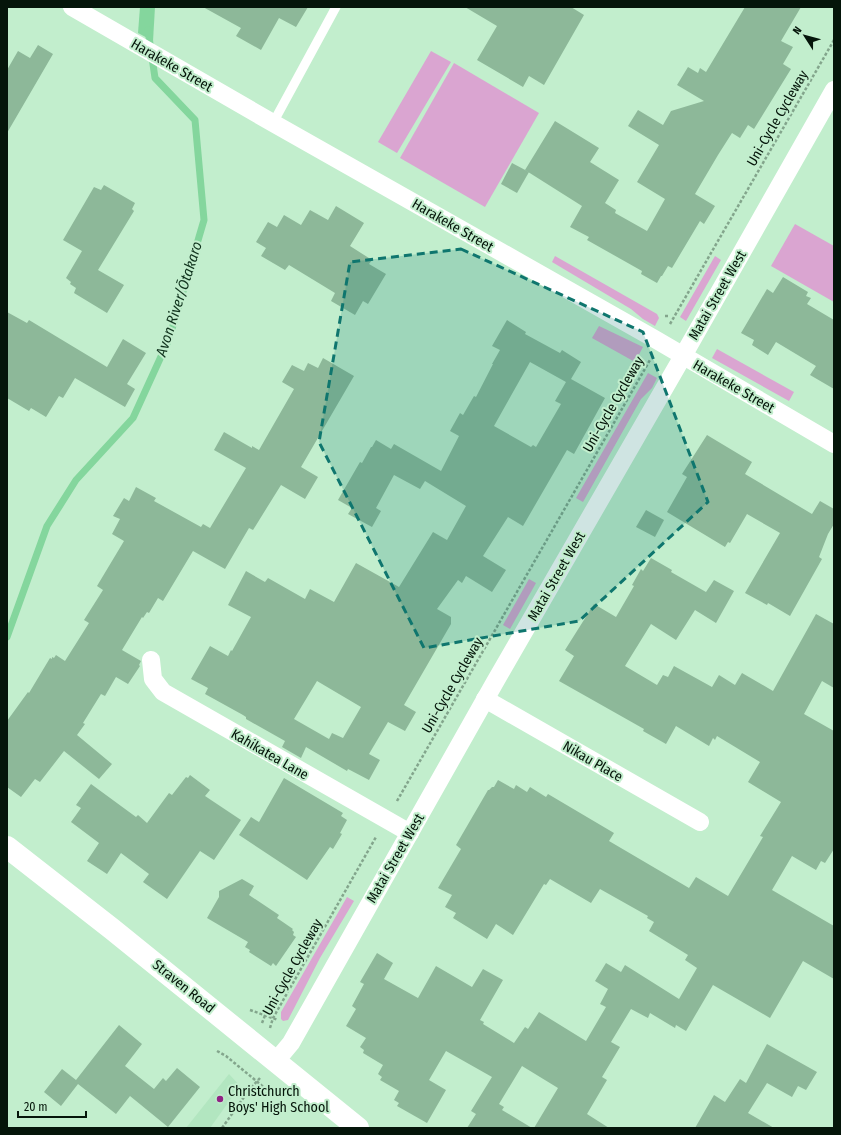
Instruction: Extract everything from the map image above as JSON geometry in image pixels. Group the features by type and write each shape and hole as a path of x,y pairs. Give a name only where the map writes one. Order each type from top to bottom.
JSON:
{"main road":[{"name":"Straven Road","path":"7,847 112,929 358,1128"}],"street":[{"name":"Harakeke Street","path":"72,7 683,356 834,444"},
{"name":"Matai Street West","path":"276,1061 291,1042 834,90"},
{"name":"Kahikatea Lane","path":"151,660 153,679 163,692 410,833"},
{"name":"Nikau Place","path":"486,699 700,822"}],"lane":[{"path":"273,123 336,7"}],"path":[{"name":"Uni-Cycle Cycleway","path":"667,330 834,40"},
{"name":"Uni-Cycle Cycleway","path":"270,1028 273,1018 652,355"},
{"path":"262,1023 270,1003"},
{"path":"249,1010 278,1020"},
{"path":"217,1051 226,1056 257,1081 266,1089 268,1096"},
{"path":"222,1128 257,1081"}],"highlighted area":[{"path":"461,249 643,332 708,502 579,621 424,648 319,442 350,262"}],"shaded area":[{"path":"140,7 155,7 153,41 138,33"},
{"path":"431,51 451,62 397,153 378,142"},
{"path":"454,63 539,113 485,207 400,158"},
{"path":"795,224 834,246 834,302 771,266"},
{"path":"555,256 657,314 659,318 655,326 643,319 631,309 552,262"},
{"path":"715,256 721,260 686,321 680,317"},
{"path":"599,326 643,347 635,362 592,338"},
{"path":"717,349 794,392 789,401 712,358"},
{"path":"648,373 657,378 652,388 641,399 583,502 576,498"},
{"path":"529,579 536,583 510,629 503,625"},
{"path":"347,897 354,901 320,958 288,1020 283,1021 281,1019 281,1012"},
{"name":"Christchurch Boys' High School","path":"229,1074 240,1086 210,1128 186,1128"}],"building":[{"path":"203,7 308,7 296,27 279,18 261,50 236,36 241,28"},
{"path":"465,7 571,7 584,15 544,85 529,76 523,87 477,60 497,26"},
{"path":"745,7 801,7 781,41 793,47 783,64 791,69 754,129 748,125 740,138 732,133 718,155 695,194 715,206 704,224 700,221 672,268 668,266 657,283 641,274 642,271 587,240 589,237 570,227 582,206 525,170 555,121 599,148 590,162 619,180 605,203 616,210 615,213 647,231 665,199 637,182 659,145 628,126 638,110 663,125 671,111 704,101 677,85 688,67 698,73 700,68 706,72"},
{"path":"38,45 53,54 7,133 7,70 18,51 30,58"},
{"path":"512,163 529,172 517,193 501,184"},
{"path":"104,185 135,203 132,209 134,211 98,270 124,285 107,313 74,293 76,288 70,284 71,282 66,278 82,251 63,240 94,187 101,190"},
{"path":"336,206 364,223 350,246 372,260 369,264 386,274 368,304 363,301 355,315 331,301 335,293 289,265 285,270 261,256 266,248 256,242 268,222 277,227 284,215 301,225 310,210 328,220"},
{"path":"783,277 808,292 806,296 811,298 807,304 834,320 834,389 810,375 816,366 776,342 768,355 752,345 754,340 741,333 767,289 773,293"},
{"path":"7,312 27,323 29,320 107,367 123,339 146,353 127,384 135,389 125,407 75,378 63,398 59,396 46,417 31,408 29,411 7,398"},
{"path":"507,320 526,332 525,334 560,353 562,350 581,362 571,379 605,398 574,454 567,450 523,526 508,517 483,556 506,570 492,592 466,576 462,583 458,580 437,609 451,617 451,624 404,705 416,712 405,731 388,722 369,754 380,760 369,780 348,769 347,771 306,747 301,758 282,747 285,741 205,694 208,688 191,679 210,646 228,656 251,617 228,605 246,571 265,582 268,578 305,599 310,589 334,602 356,563 399,587 433,532 447,540 466,506 425,481 420,489 394,475 376,508 381,511 372,527 348,514 352,508 338,500 360,462 362,463 376,440 391,449 394,444 441,471 459,436 450,431 460,413 463,415 474,396 476,397 500,350 492,346","holes":["530,362 566,382 555,401 561,404 536,447 533,445 531,447 494,426","317,681 361,707 343,738 332,733 329,739 294,719"]},
{"path":"323,358 354,376 301,467 318,477 305,499 281,485 253,530 249,528 225,569 193,551 163,601 158,598 149,613 147,612 143,618 142,617 122,650 141,661 140,666 128,684 116,677 105,696 101,694 83,723 85,724 77,735 112,764 99,779 64,751 40,782 35,779 21,797 7,787 7,721 28,692 29,693 50,658 54,658 56,655 65,661 89,623 84,620 103,590 97,586 124,541 112,534 120,519 113,516 124,498 129,501 136,487 156,498 154,501 201,527 203,524 210,528 246,468 214,450 224,432 252,448 252,446 259,450 294,389 282,382 292,365 304,371 308,363 318,368"},
{"path":"707,435 752,462 745,474 812,514 820,501 834,509 834,524 828,534 819,557 822,559 790,616 768,603 767,605 745,593 780,533 747,514 730,543 728,542 725,547 667,512 687,477 682,474"},
{"path":"646,510 664,520 655,537 636,527"},
{"path":"651,558 672,570 671,572 706,592 714,580 734,591 716,623 695,610 676,640 651,624 625,666 657,685 663,675 668,677 674,666 712,687 719,675 735,685 742,673 773,691 816,614 834,624 834,688 822,681 804,714 834,731 834,849 825,863 821,861 816,870 792,856 772,890 834,926 834,979 803,961 770,1018 713,985 686,1031 676,1025 675,1028 650,1013 648,1018 631,1009 611,1042 620,1047 602,1077 607,1080 587,1114 609,1128 534,1128 558,1088 522,1066 499,1104 504,1107 502,1110 532,1128 467,1128 476,1114 471,1111 492,1077 446,1051 429,1080 446,1090 427,1123 397,1106 399,1103 394,1100 399,1091 380,1080 382,1077 378,1074 383,1065 363,1053 364,1050 360,1047 366,1038 346,1026 356,1009 352,1006 364,984 360,982 377,953 393,963 384,979 418,998 436,966 472,987 483,969 503,980 480,1020 484,1022 483,1024 514,1043 525,1027 528,1029 539,1012 586,1041 606,1007 600,1004 608,989 595,981 606,963 621,972 625,965 679,999 697,968 685,960 688,955 649,931 654,922 647,918 648,916 600,889 591,903 550,879 546,885 544,884 513,935 496,924 487,939 453,918 456,913 445,907 452,895 438,888 461,849 456,845 488,790 494,787 498,780 514,789 516,785 527,792 530,787 546,797 548,794 614,833 609,841 689,888 696,877 728,896 763,837 760,836 781,802 748,782 760,762 717,736 715,740 713,738 709,746 676,726 666,744 643,731 644,729 559,681 574,656 565,650 594,604 616,617 634,586 632,585 641,569 643,571"},
{"path":"190,775 210,790 205,796 241,820 214,860 200,851 167,899 143,882 149,874 121,853 107,874 87,861 99,843 71,822 81,808 76,805 91,784 136,817 138,815 147,823 169,793 172,795 186,777 188,778"},
{"path":"284,778 343,813 341,816 347,820 340,833 342,834 333,849 330,847 307,880 239,835 251,817 259,822"},
{"path":"242,879 254,886 249,895 279,915 277,918 293,929 293,935 296,937 276,966 273,963 271,966 249,952 250,950 245,947 248,942 207,918 219,897 219,891"},
{"path":"119,1025 142,1044 125,1066 154,1089 163,1078 166,1081 177,1068 200,1087 168,1127 130,1096 116,1114 78,1084 61,1106 44,1092 62,1069 76,1080"},
{"path":"767,1044 817,1072 806,1090 798,1086 792,1097 767,1083 748,1113 774,1128 695,1128 714,1095 725,1102 740,1079 746,1083"}],"waterway":[{"name":"Avon River/Ōtakaro","path":"7,637 47,526 76,480 133,418 169,339 204,220 195,120 155,78 148,30"}],"place":[{"name":"Christchurch Boys' High School","path":"220,1099"}]}
